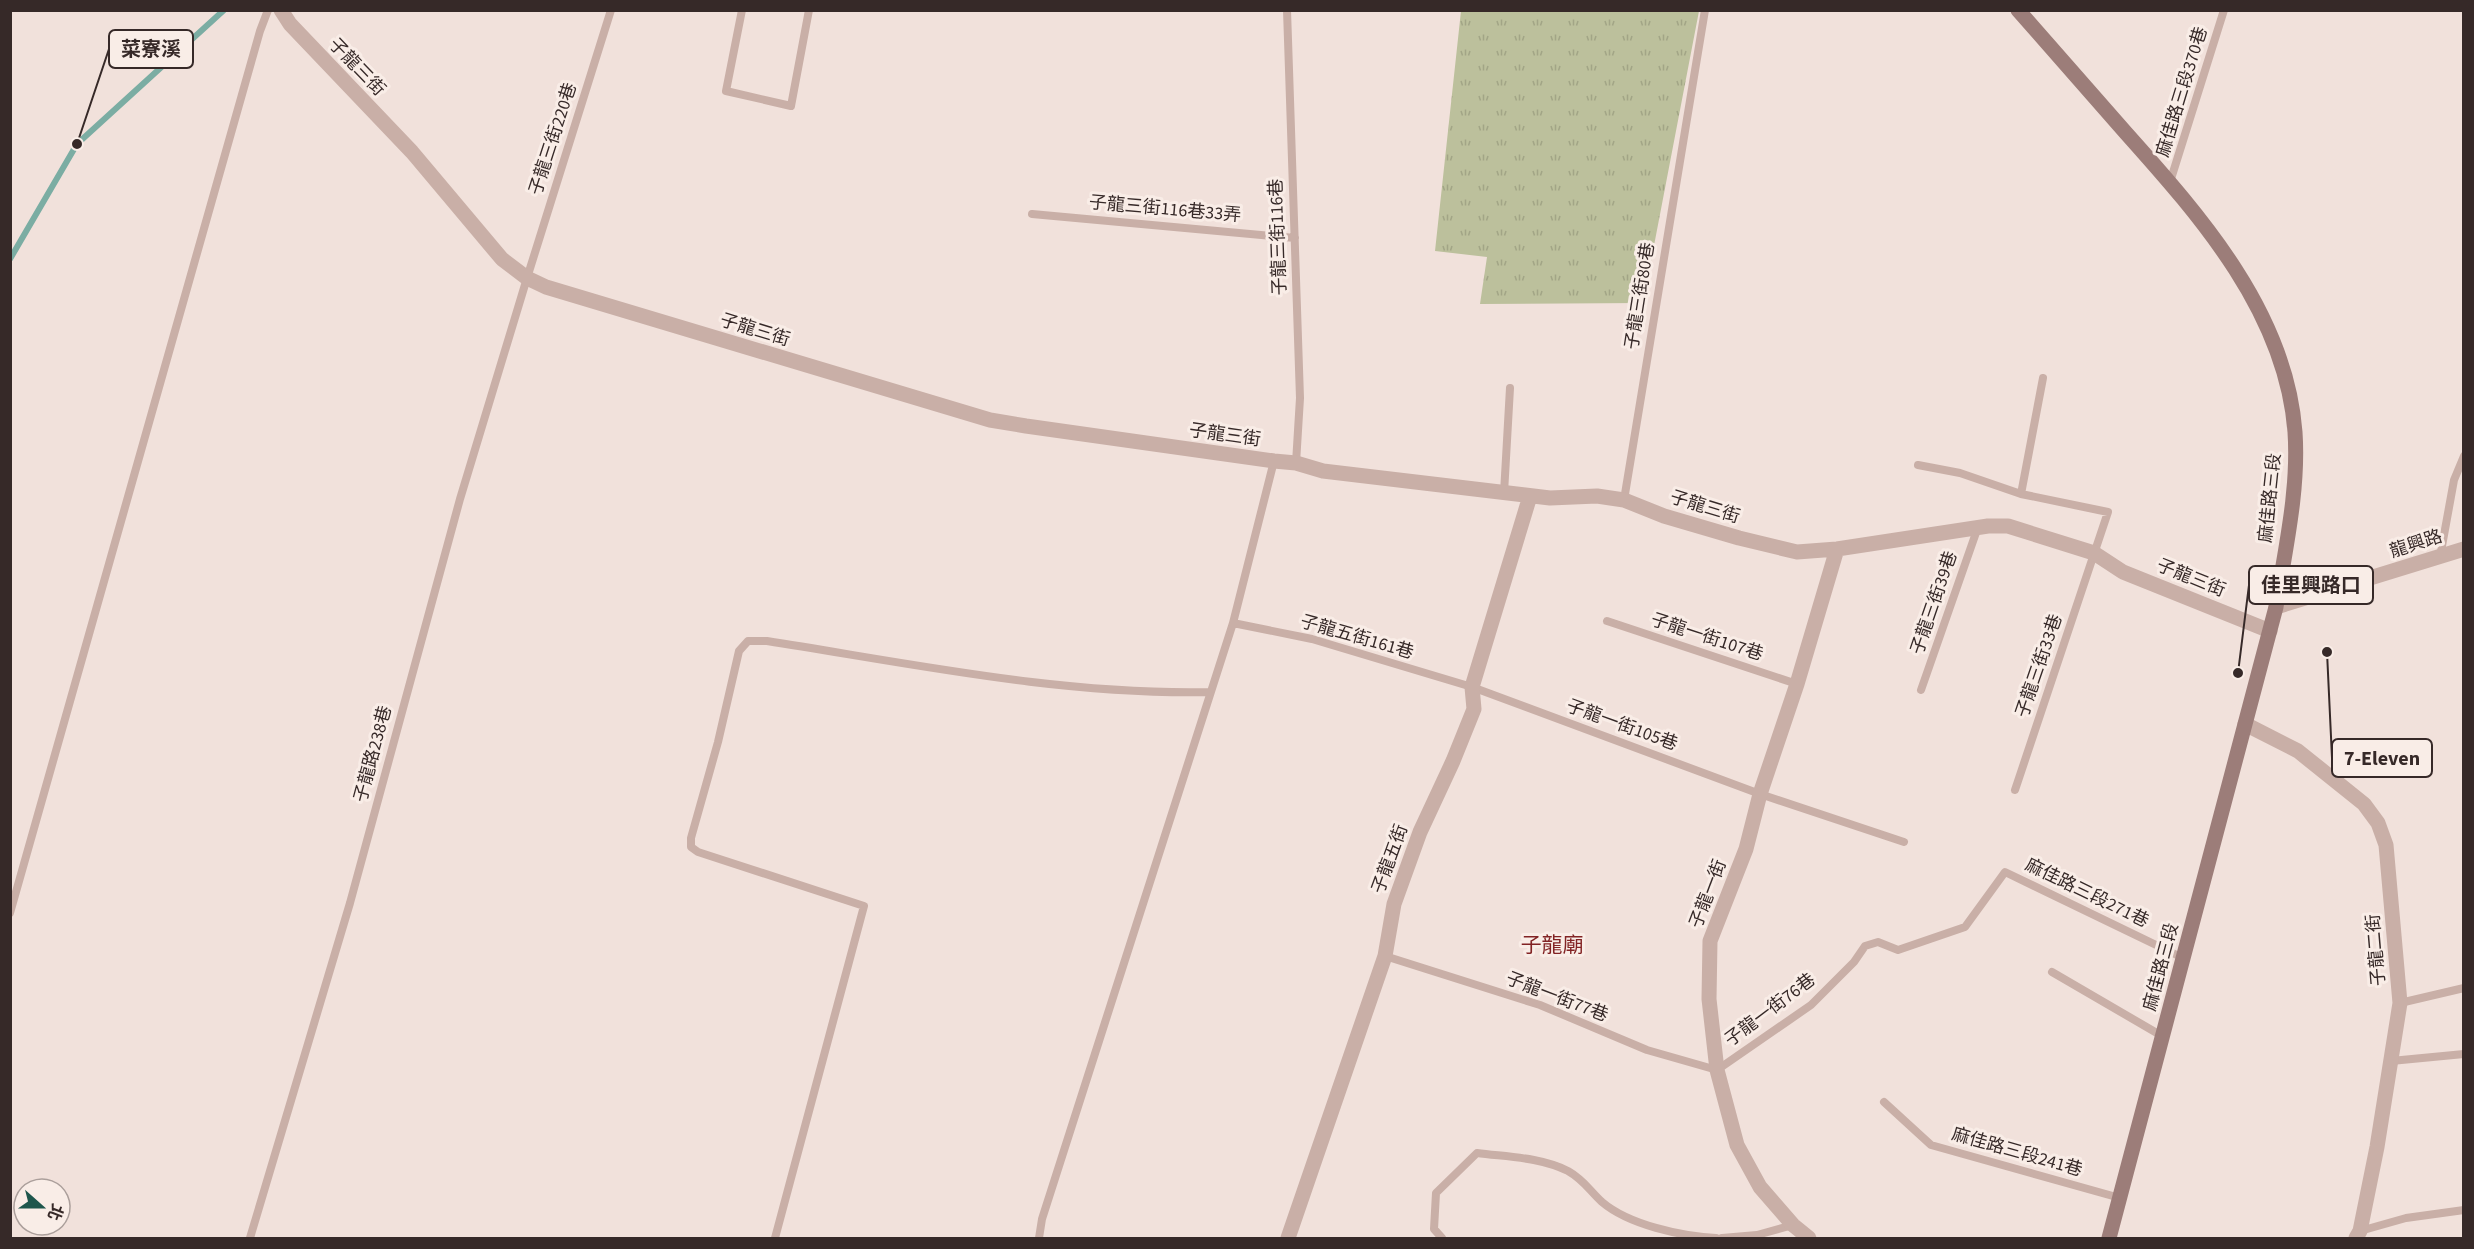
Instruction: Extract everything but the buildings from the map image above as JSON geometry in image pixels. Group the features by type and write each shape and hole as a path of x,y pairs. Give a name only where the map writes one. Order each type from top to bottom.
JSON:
{"main road":[{"name":"麻佳路三段","path":"2018,10 2170,182 2246,284 2269,330 2288,384 2295,433 2291,508 2276,608 2109,1239"}],"street":[{"name":"子龍三街","path":"282,10 290,24 412,152 502,260 526,278 546,287 990,420 1296,463 1323,471 1530,496 1551,498 1597,496 1624,500 1664,516 1797,552 1837,549 1978,527 2008,526 2094,553 2123,572 2270,631"},
{"name":"子龍五街","path":"1288,1239 1385,956 1394,904 1420,832 1454,761 1474,709 1472,687 1530,496"},
{"name":"子龍一街","path":"1809,1239 1793,1225 1760,1187 1737,1145 1717,1070 1709,999 1710,941 1746,849 1760,794 1797,684 1837,549"},
{"name":"龍興路","path":"2276,608 2463,549"},
{"name":"子龍二街","path":"2245,723 2298,751 2364,804 2378,823 2386,845 2400,1003 2358,1235"}],"lane":[{"path":"10,913 260,31 268,10"},
{"name":"子龍三街220巷","path":"526,278 611,10"},
{"path":"742,10 726,91 791,106 809,10"},
{"name":"子龍三街116巷","path":"1287,10 1300,398 1296,463"},
{"name":"子龍三街80巷","path":"1624,500 1705,10"},
{"name":"麻佳路三段370巷","path":"2170,182 2224,10"},
{"name":"子龍三街116巷33弄","path":"1032,214 1295,238"},
{"name":"子龍路238巷","path":"250,1239 350,903 457,510 526,278"},
{"path":"1918,465 1960,473 2021,494 2043,378"},
{"path":"1504,493 1510,388"},
{"path":"2440,557 2454,480 2463,456"},
{"path":"1039,1239 1046,1208 1107,1011 1233,622 1274,461"},
{"name":"子龍三街33巷","path":"2015,790 2108,512 2021,494"},
{"name":"子龍三街39巷","path":"1921,690 1978,527"},
{"name":"子龍一街107巷","path":"1607,621 1797,684"},
{"name":"子龍五街161巷","path":"1233,622 1312,639 1472,687"},
{"path":"775,1239 864,906 698,852 692,847 691,838 718,742 739,651 748,641 767,641 1062,686 1154,693 1210,692"},
{"name":"子龍一街105巷","path":"1472,687 1760,794 1904,842"},
{"name":"麻佳路三段271巷","path":"1965,927 2005,872 2183,958"},
{"name":"子龍一街76巷","path":"1717,1070 1811,1005 1854,962 1865,946 1878,942 1898,950 1965,927"},
{"name":"子龍一街77巷","path":"1385,956 1540,1005 1647,1050 1717,1070"},
{"path":"2052,972 2162,1036"},
{"path":"2400,1003 2463,988"},
{"path":"2391,1061 2463,1054"},
{"name":"麻佳路三段241巷","path":"1884,1102 1931,1145 2120,1198"},
{"path":"1442,1239 1434,1229 1436,1193 1477,1153 1540,1161 1566,1170 1584,1181 1602,1202 1631,1219 1692,1237 1716,1239"},
{"path":"2358,1235 2406,1218 2463,1210"},
{"path":"1722,1239 1757,1235 1793,1225"}],"green space":[{"path":"1461,11 1699,11 1643,303 1480,304 1487,257 1435,251"}],"waterway":[{"path":"10,259 77,144 224,10"}],"place":[{"name":"菜寮溪","path":"77,144"},
{"name":"7-Eleven","path":"2327,652"},
{"name":"佳里興路口","path":"2238,673"}],"district":[{"name":"子龍廟","path":"1552,945"}]}
